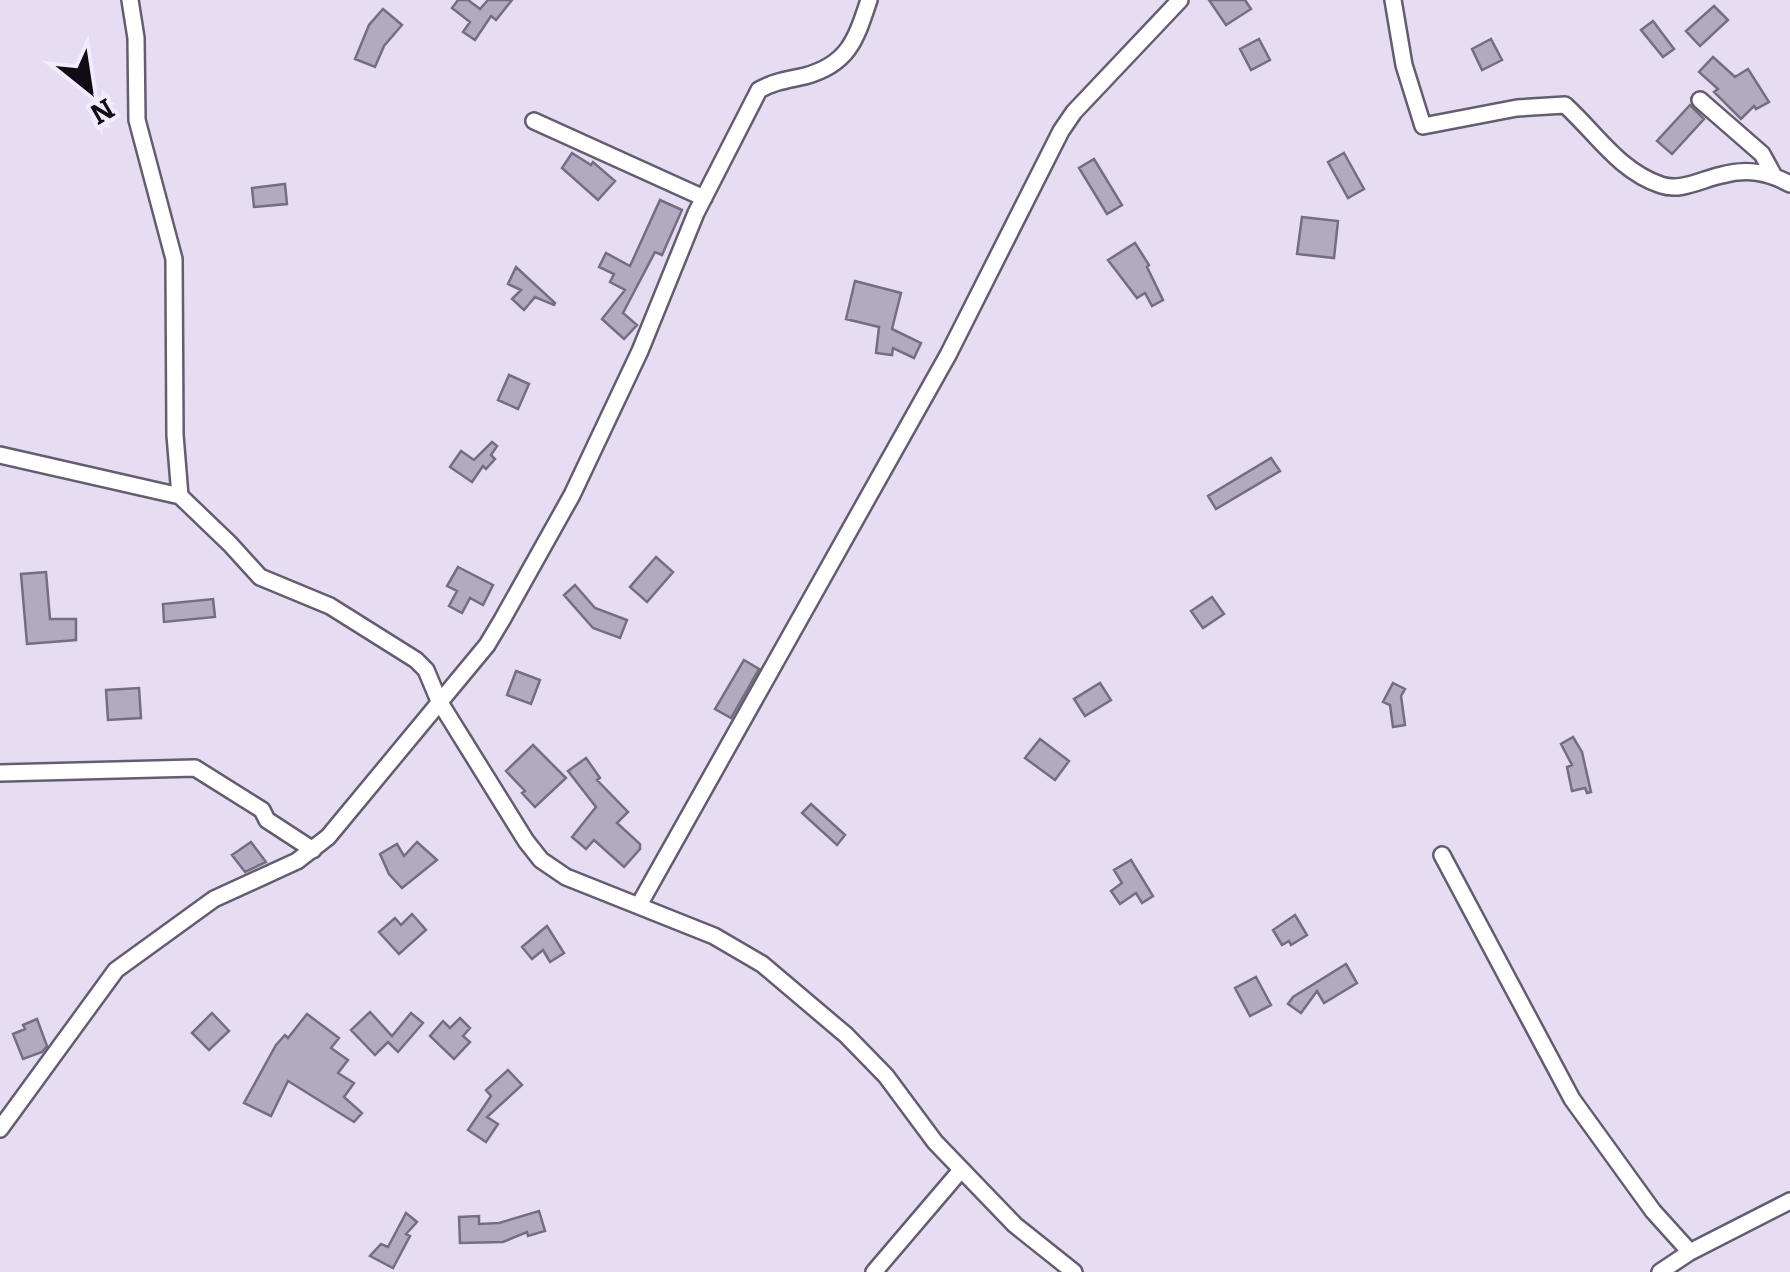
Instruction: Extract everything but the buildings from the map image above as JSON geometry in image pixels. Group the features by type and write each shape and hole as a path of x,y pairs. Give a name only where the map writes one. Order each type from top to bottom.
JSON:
{"street":[{"path":"130,0 136,38 137,120 174,258 175,435 180,496"},
{"path":"0,1129 116,970 214,899 313,850 328,837 487,644 572,495 640,351 704,198 759,90 776,80 830,67 849,51 869,0"},
{"path":"640,905 948,355 1061,131 1086,98 1180,0"},
{"path":"1392,0 1404,65 1423,126 1517,108 1565,105 1633,172 1665,187 1694,184 1724,174 1766,171 1790,184"},
{"path":"1700,100 1762,154 1774,176"},
{"path":"534,121 704,198"},
{"path":"0,456 180,496 260,578 330,606 416,660 426,670 439,702 541,860 566,877 640,905 743,952 790,986 886,1076 934,1142 961,1170 1016,1225 1074,1272"},
{"path":"0,773 195,768 262,810 267,820 313,850"},
{"path":"1442,854 1572,1099 1653,1210 1690,1252"},
{"path":"874,1272 961,1170"},
{"path":"1660,1272 1690,1252 1790,1201"}]}
